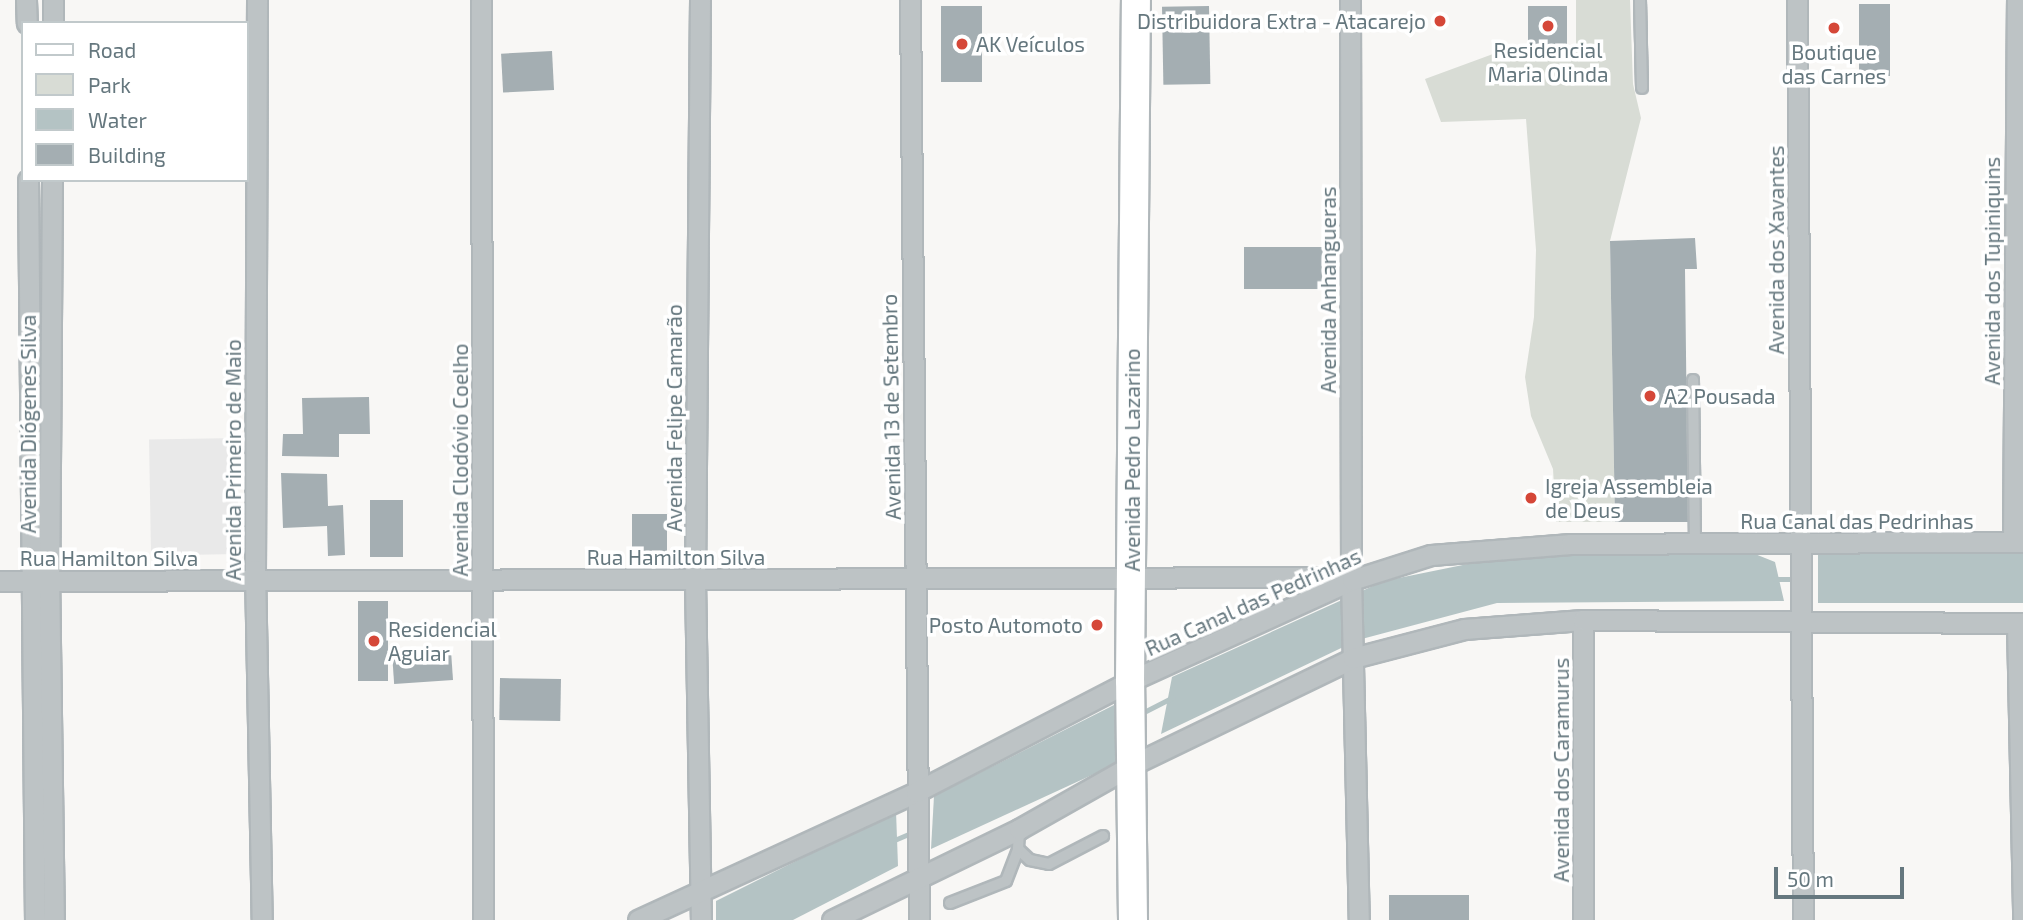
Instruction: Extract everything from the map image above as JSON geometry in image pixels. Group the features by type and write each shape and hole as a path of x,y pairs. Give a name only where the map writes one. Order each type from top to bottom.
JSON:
{"main road":[{"name":"Avenida Pedro Lazarino","path":"1133,920 1130,681 1136,0"}],"street":[{"path":"26,0 27,21"},
{"path":"53,0 53,21"},
{"name":"Avenida Primeiro de Maio","path":"257,0 255,580 262,920"},
{"name":"Avenida Clodóvio Coelho","path":"481,0 483,920"},
{"name":"Avenida Felipe Camarão","path":"700,0 695,580 701,908"},
{"name":"Avenida 13 de Setembro","path":"910,0 918,869"},
{"name":"Avenida Anhangueras","path":"1350,0 1353,654"},
{"name":"Avenida dos Xavantes","path":"1797,0 1803,920"},
{"name":"Avenida dos Tupiniquins","path":"2017,0 2018,542"},
{"name":"Avenida Diógenes Silva","path":"28,182 54,920"},
{"name":"Avenida Diógenes Silva","path":"35,920 52,182"},
{"name":"Rua Canal das Pedrinhas","path":"638,920 701,908 1130,681 1352,583 1432,555 1570,544 1695,544 1802,554 2018,542"},
{"name":"Rua Hamilton Silva","path":"0,581 484,578 1352,583"},
{"path":"832,920 918,869 1018,830 1132,765 1353,654 1464,629 1583,620 2020,623 2023,920"},
{"name":"Avenida dos Caramurus","path":"1583,620 1583,920"},
{"path":"1353,654 1359,920"},
{"path":"918,869 919,920"}],"lane":[{"path":"1640,0 1642,88"},
{"path":"1693,380 1695,544"},
{"path":"950,904 1006,881 1018,849 1018,830"},
{"path":"1018,849 1030,860 1049,864 1103,836"}],"shaded area":[{"path":"237,438 239,554 151,556 149,440"}],"green space":[{"path":"1576,0 1630,0 1633,84 1641,118 1610,241 1615,522 1556,522 1553,469 1531,416 1525,377 1534,317 1536,250 1526,119 1441,122 1425,79 1493,54 1576,52"}],"water":[{"path":"1750,552 1775,562 1784,601 1497,603 1358,640 1161,734 1172,677 1384,581 1512,555"},
{"path":"1818,554 2023,554 2023,603 1818,603"},
{"path":"1114,705 1118,763 931,849 934,796"},
{"path":"896,811 898,866 793,920 716,920 716,901"}],"building":[{"path":"1859,4 1890,4 1890,76 1859,76"},
{"name":"AK Veículos","path":"941,6 982,6 982,82 941,82"},
{"path":"1209,6 1210,84 1163,85 1162,7"},
{"name":"Residencial Maria Olinda","path":"1528,6 1567,6 1567,47 1528,47"},
{"path":"552,51 554,90 503,93 501,54"},
{"name":"A2 Pousada","path":"1695,238 1697,269 1685,269 1688,522 1615,522 1610,241"},
{"path":"1244,247 1331,247 1331,289 1244,289"},
{"path":"369,397 370,434 339,434 339,457 282,456 283,434 303,434 302,398"},
{"path":"281,473 327,474 328,506 343,505 345,555 328,556 327,526 283,528"},
{"path":"370,500 403,500 403,557 370,557"},
{"path":"632,514 667,514 667,556 632,556"},
{"name":"Residencial Aguiar","path":"358,601 388,601 388,681 358,681"},
{"path":"451,651 453,680 394,684 392,655"},
{"path":"500,678 561,679 560,721 499,720"},
{"path":"1389,895 1469,895 1469,920 1389,920"}],"waterway":[{"path":"1774,579 1796,579"},
{"path":"1138,715 1173,697"},
{"path":"892,841 915,831"}],"place":[{"name":"Distribuidora Extra - Atacarejo","path":"1440,21"},
{"name":"Residencial Maria Olinda","path":"1548,26"},
{"name":"Boutique das Carnes","path":"1834,28"},
{"name":"AK Veículos","path":"962,44"},
{"name":"A2 Pousada","path":"1650,396"},
{"name":"Igreja Assembleia de Deus","path":"1531,498"},
{"name":"Posto Automoto","path":"1097,625"},
{"name":"Residencial Aguiar","path":"374,641"}]}
